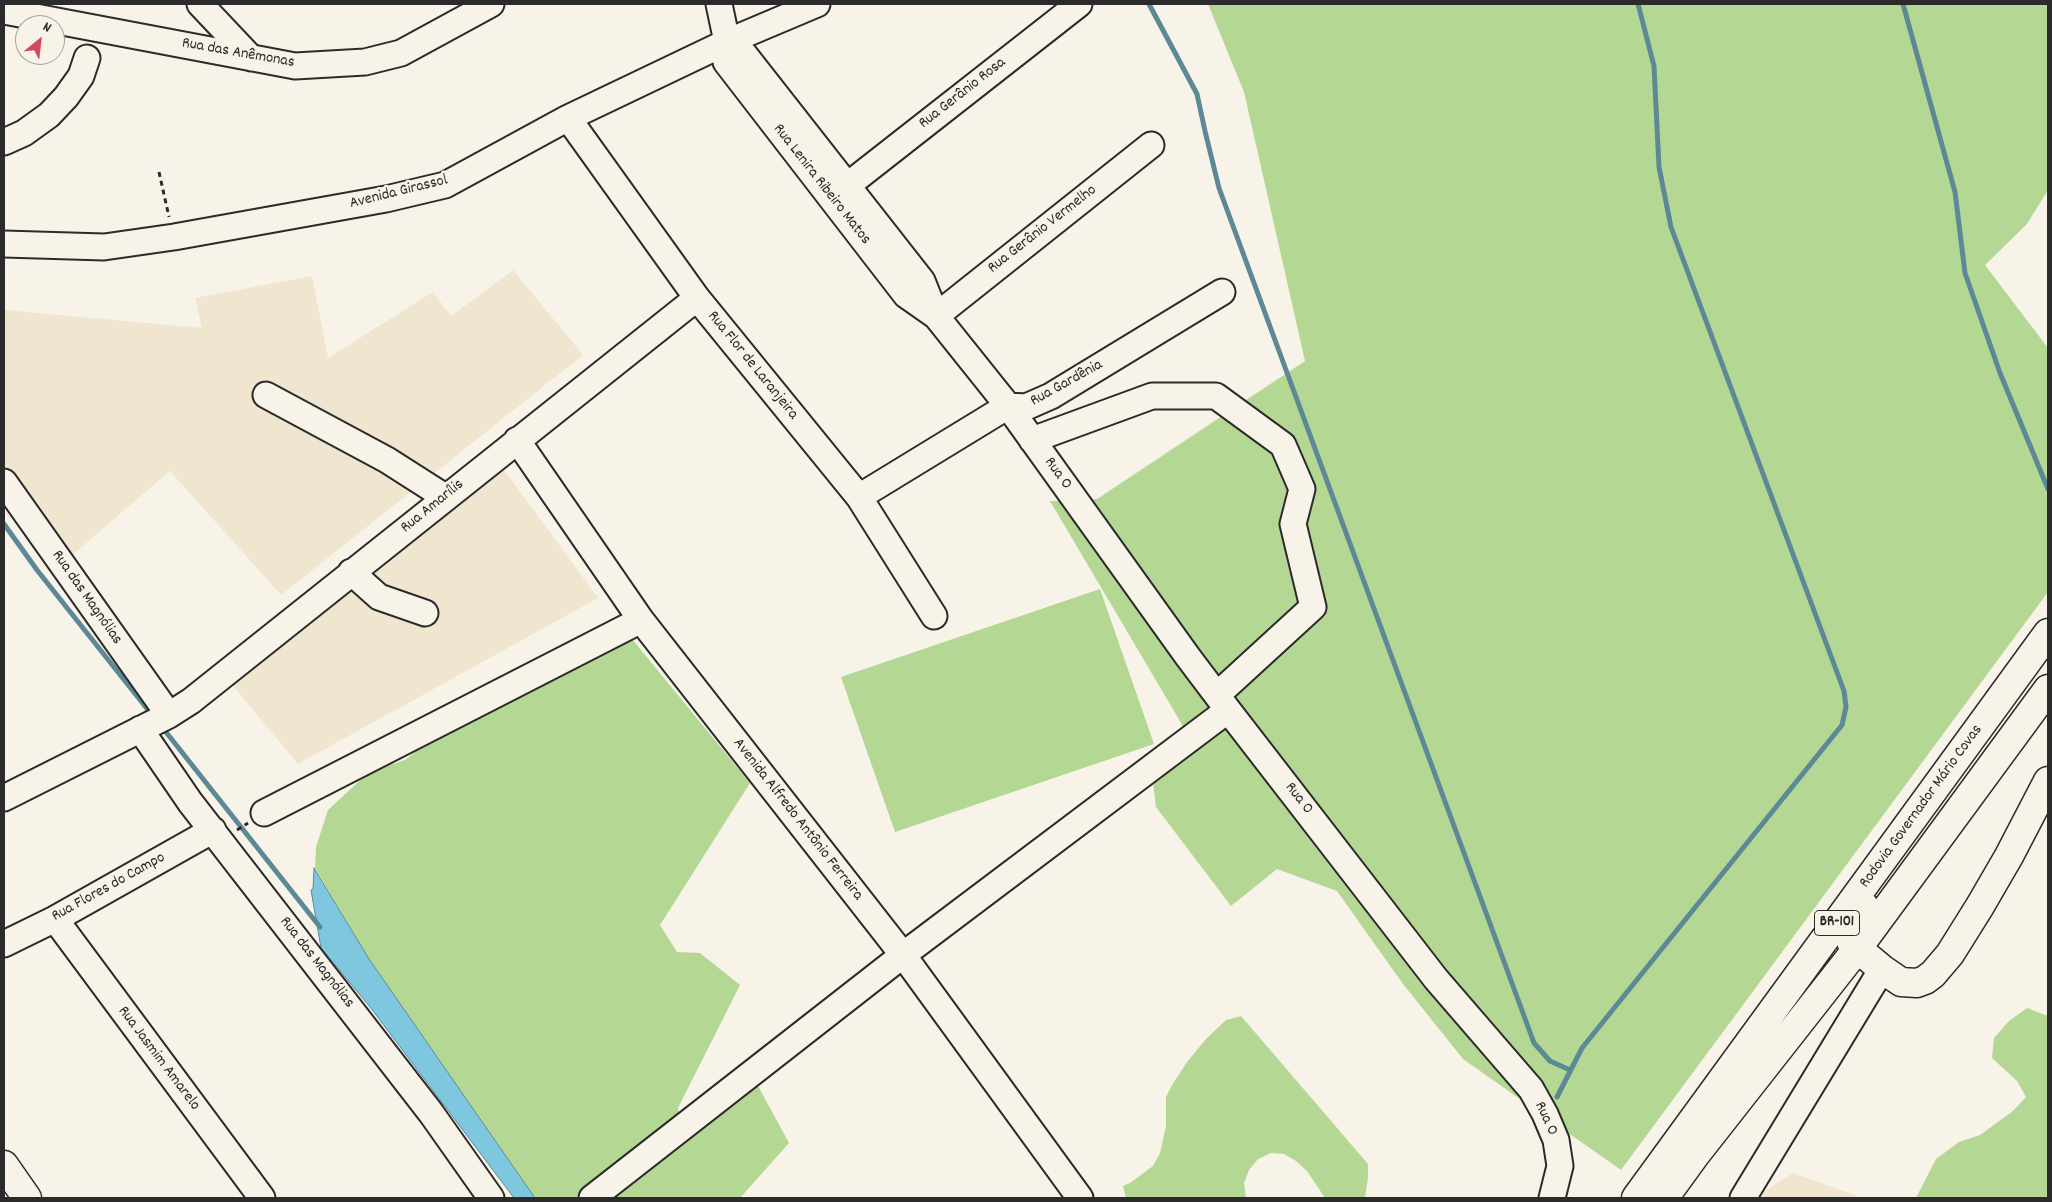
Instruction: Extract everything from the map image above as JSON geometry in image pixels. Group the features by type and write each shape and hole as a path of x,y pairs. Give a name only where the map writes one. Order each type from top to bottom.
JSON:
{"main road":[{"path":"2043,640 2022,693 1850,924 1849,938 1857,948 1901,982 1910,984 1925,980 1933,974 1950,954 1980,906 2009,856 2048,780"},
{"name":"Rodovia Governador Mário Covas","path":"1636,1198 2043,640"},
{"name":"Rodovia Governador Mário Covas","path":"1664,1198 1696,1154 1857,948 2048,689"},
{"path":"4,1165 27,1198"}],"street":[{"path":"200,4 251,58"},
{"name":"Rua das Anêmonas","path":"4,11 295,66 365,62 401,53 491,4"},
{"name":"Rua Lenira Ribeiro Matos","path":"719,4 727,42 726,62 906,295 936,316 1008,406"},
{"name":"Avenida Girassol","path":"4,244 104,247 174,237 386,199 445,184 568,118 727,42 817,4"},
{"name":"Rua Gerânio Rosa","path":"848,185 1078,4"},
{"name":"Rua Lenira Ribeiro Matos","path":"727,42 744,54 922,281 936,316"},
{"path":"4,142 24,133 49,116 81,76 87,58"},
{"name":"Rua Flor de Laranjeira","path":"568,118 696,298 859,498 934,616"},
{"name":"Rua Gerânio Vermelho","path":"936,316 1151,145"},
{"name":"Rua Gardênia","path":"859,498 1008,406 1026,407 1051,396 1222,292"},
{"name":"Rua Amarílis","path":"4,798 154,722 191,701 696,298"},
{"path":"266,396 387,460 445,497"},
{"path":"592,1198 1223,702 1313,607 1293,524 1302,489 1283,445 1216,396 1152,396 1032,440"},
{"name":"Rua O","path":"1008,406 1188,657 1436,979 1531,1089 1545,1114 1556,1140 1560,1166 1552,1198"},
{"name":"Avenida Alfredo Antônio Ferreira","path":"517,440 641,620 903,955 1080,1198"},
{"name":"Rua das Magnólias","path":"4,482 154,722 190,802 431,1113 491,1198"},
{"path":"351,572 379,597 425,613"},
{"path":"264,813 641,620"},
{"name":"Rua Flores do Campo","path":"4,944 54,919 213,830"},
{"name":"Rua Jasmim Amarelo","path":"54,919 262,1198"},
{"path":"1743,1198 1882,969"}],"path":[{"path":"159,172 174,237"}],"shaded area":[{"path":"513,270 583,355 281,595 170,471 70,557 4,464 4,310 202,328 195,298 312,276 328,358 433,292 451,316"},
{"path":"502,467 598,598 298,764 228,680"},
{"path":"1793,1173 1863,1198 1753,1198"}],"green space":[{"path":"1208,4 2048,4 2048,190 2027,224 1985,265 2048,348 2048,592 1621,1170 1463,1059 1403,984 1337,891 1277,869 1231,906 1156,807 1150,758 1187,733 1050,501 1097,499 1305,361 1244,92"},
{"path":"1100,589 1154,744 895,832 841,677"},
{"path":"628,634 750,783 660,925 677,952 700,953 740,985 678,1108 681,1128 751,1073 789,1143 740,1198 535,1198 369,959 315,868 316,847 328,810 369,772 405,760 450,724"},
{"path":"2027,1008 2048,1016 2048,1198 1916,1198 1936,1159 1959,1142 1980,1135 2013,1111 2026,1097 2017,1081 1992,1058 1994,1038 2009,1021"},
{"path":"1241,1016 1368,1164 1365,1198 1325,1198 1307,1171 1296,1161 1284,1154 1271,1153 1258,1159 1249,1170 1244,1183 1246,1198 1126,1198 1123,1186 1153,1166 1160,1153 1166,1126 1166,1097 1172,1085 1187,1062 1206,1039 1226,1020"}],"water":[{"path":"314,868 369,959 535,1198 514,1198 370,1007 321,948 311,890 313,889"}],"waterway":[{"path":"1149,4 1197,94 1219,188 1534,1043 1550,1061 1570,1070"},
{"path":"1557,1097 1582,1048 1842,725 1846,707 1844,691 1671,227 1659,167 1654,66 1638,4"},
{"path":"1903,4 1955,192 1965,273 2000,373 2048,489"},
{"path":"4,524 37,570 152,715"},
{"path":"162,727 320,927"}]}
